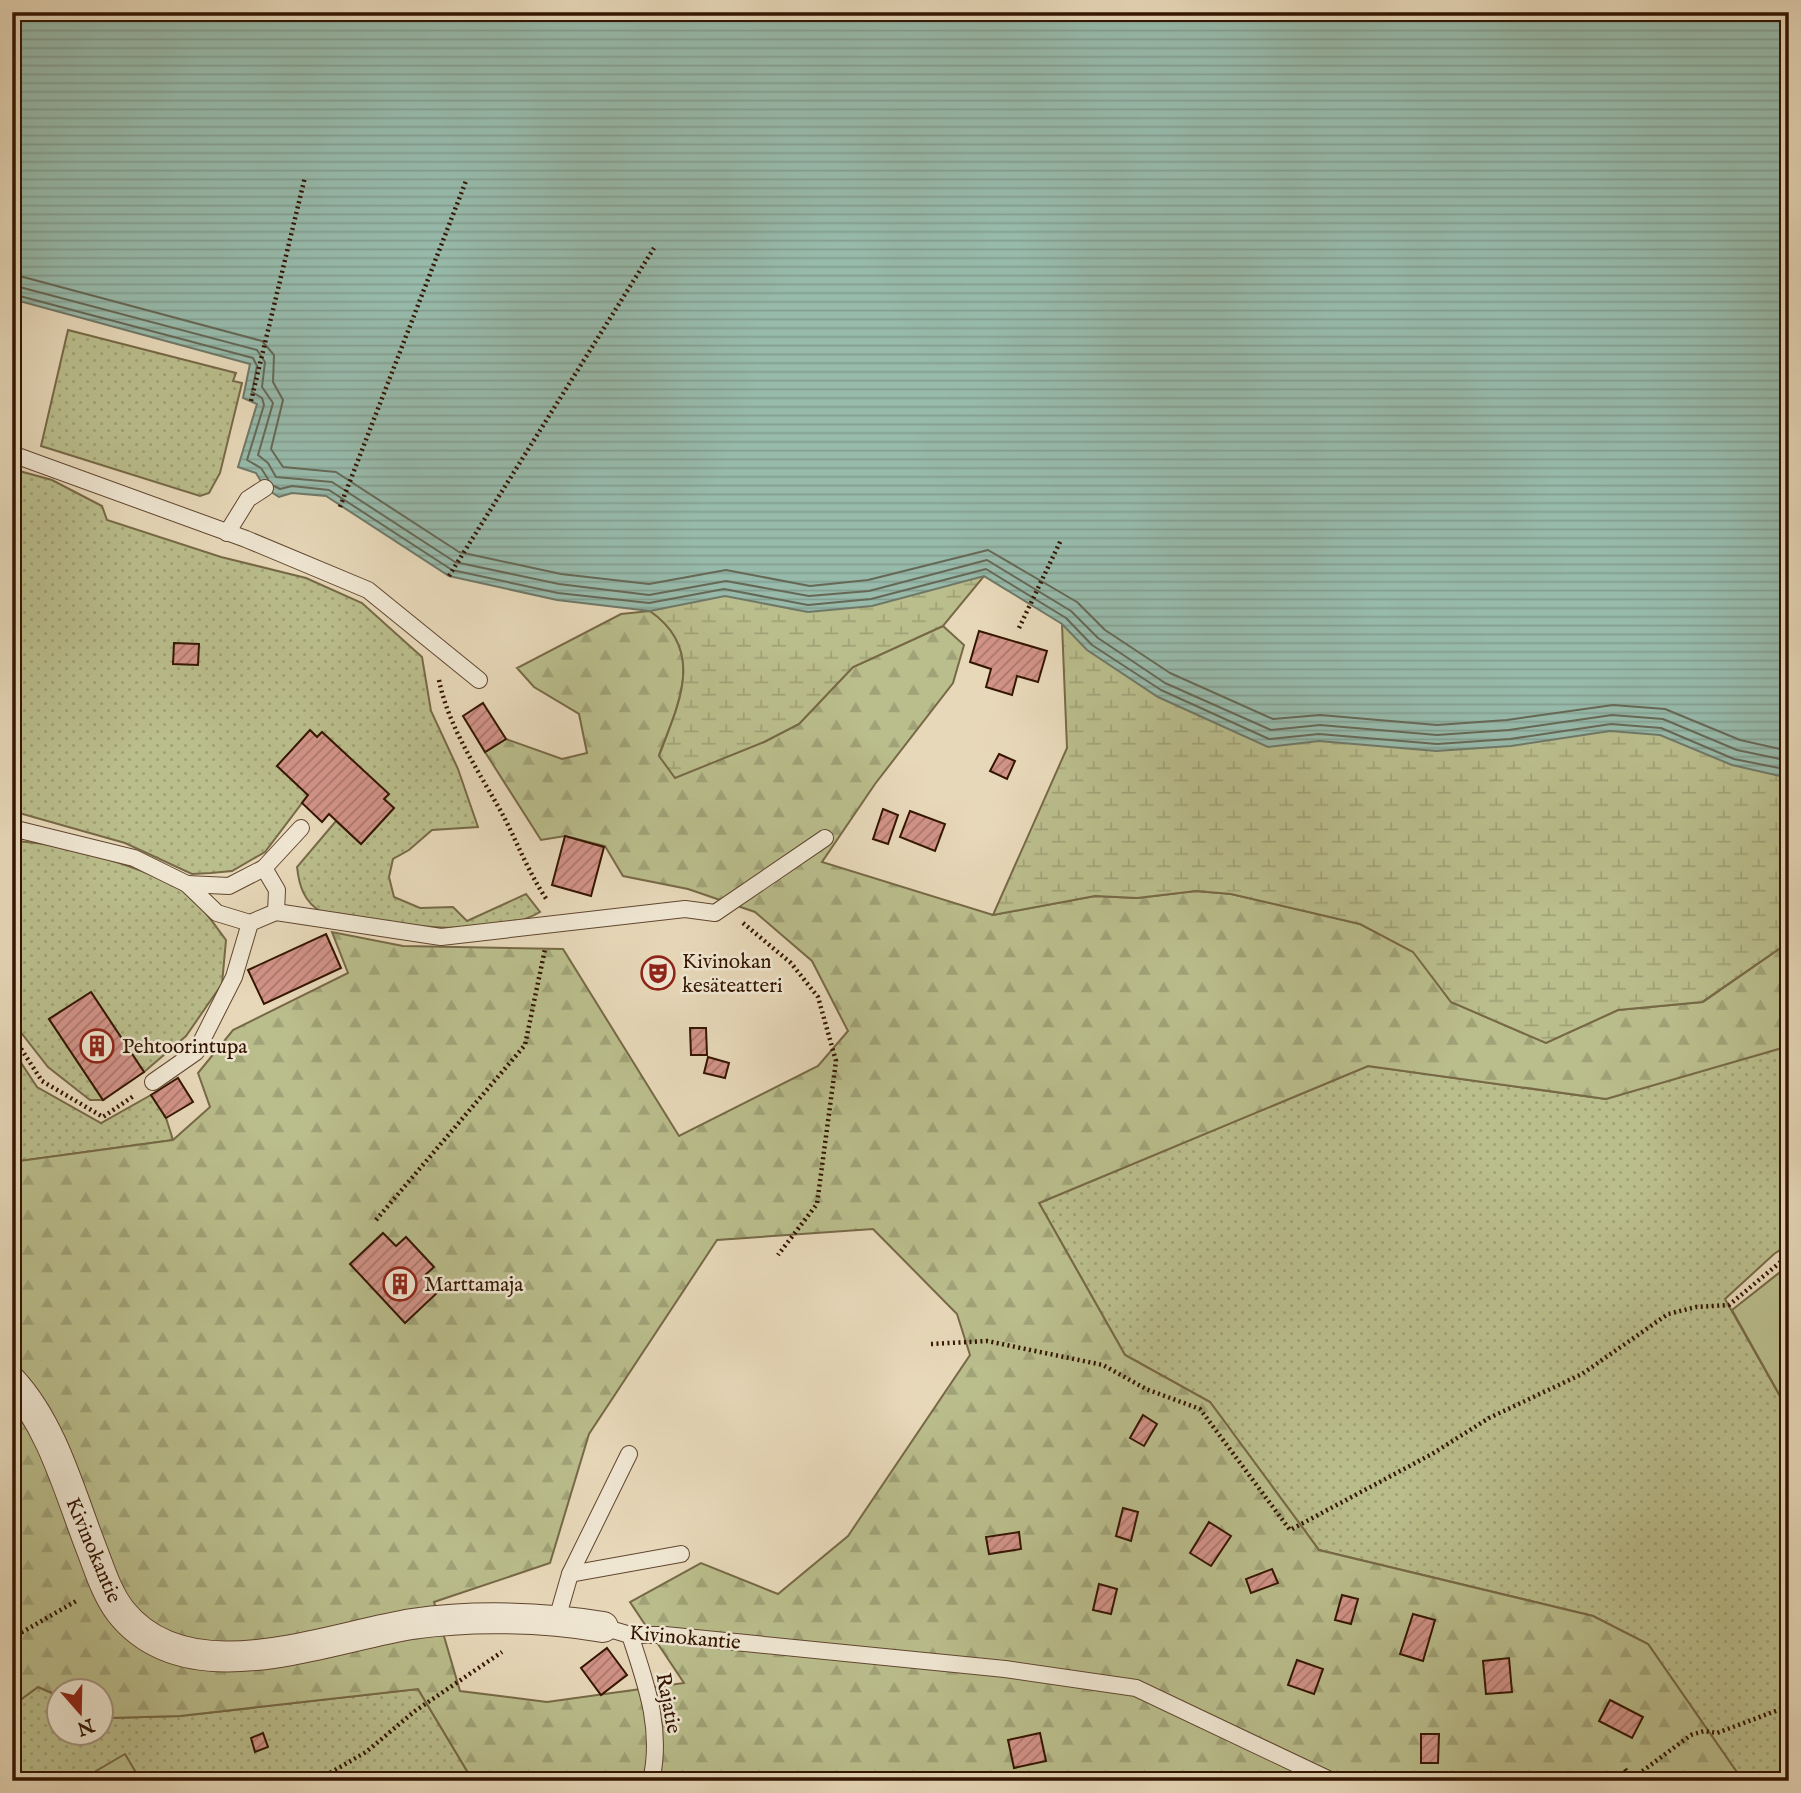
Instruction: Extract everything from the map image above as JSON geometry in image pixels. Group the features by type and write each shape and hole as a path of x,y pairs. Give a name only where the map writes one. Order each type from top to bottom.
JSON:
{"street":[{"name":"Kivinokantie","path":"12,1382 53,1449 105,1584 120,1611 144,1636 165,1646 220,1659 277,1652 415,1624 557,1619 617,1631"}],"lane":[{"path":"12,454 227,533 368,590 479,680"},
{"path":"227,533 248,499 265,488"},
{"path":"12,828 134,858 187,884 217,913 250,923 276,912 441,937 685,909 715,913 825,838"},
{"path":"187,884 229,886 264,868 300,828"},
{"path":"264,868 277,890 276,912"},
{"path":"153,1082 196,1052 234,976 250,923"},
{"path":"557,1619 569,1574 629,1454"},
{"path":"569,1574 681,1554"},
{"name":"Rajatie","path":"617,1631 653,1705 657,1756 651,1781"},
{"name":"Kivinokantie","path":"617,1631 878,1656 1136,1688 1332,1781"}],"path":[{"path":"251,401 305,177"},
{"path":"340,507 466,181"},
{"path":"449,576 654,247"},
{"path":"1019,628 1061,540"},
{"path":"376,1220 524,1045 557,924 445,710 431,641"},
{"path":"715,913 742,923 791,963 818,996 836,1061 817,1204 778,1255"},
{"path":"12,1035 42,1082 103,1116 153,1082"},
{"path":"930,1344 986,1341 1103,1365 1146,1389 1200,1409 1290,1530 1432,1454 1489,1418 1582,1374 1668,1314 1696,1307 1729,1305 1789,1255"},
{"path":"12,1638 105,1584"},
{"path":"316,1781 366,1752 415,1711 512,1646"},
{"path":"1625,1769 1630,1779 1691,1735 1704,1731 1717,1733 1789,1706"}],"green space":[{"path":"68,330 236,373 233,381 242,383 220,473 209,493 200,496 41,446"},
{"path":"12,469 52,480 102,506 107,520 221,557 306,578 362,603 422,657 431,711 458,769 478,827 432,830 409,850 393,859 389,877 394,897 420,908 453,907 467,921 526,894 540,912 498,925 446,928 328,914 316,908 304,893 297,867 336,821 361,844 394,808 384,799 388,795 310,731 277,766 308,795 265,852 232,871 192,874 125,843 12,811"},
{"path":"1011,566 1007,590 984,576 943,626 853,667 799,724 764,742 675,778 659,756 680,697 683,660 678,643 667,626 650,611 678,575"},
{"path":"650,611 667,626 678,643 683,660 680,697 659,755 675,777 764,742 799,724 853,667 943,626 964,645 953,683 875,784 822,862 993,915 1095,896 1137,898 1196,891 1231,894 1360,924 1413,951 1451,1002 1546,1043 1618,1010 1703,1002 1789,942 1789,1046 1606,1099 1368,1066 1039,1203 1125,1355 1210,1402 1319,1550 1593,1616 1648,1644 1743,1781 473,1781 418,1689 180,1716 116,1718 116,1678 46,1678 46,1690 38,1687 12,1706 12,1162 173,1140 210,1107 198,1073 233,1030 348,973 332,932 403,946 563,949 679,1136 818,1066 848,1031 812,961 755,912 688,889 623,876 605,846 565,836 541,840 485,752 506,739 562,759 587,753 579,714 534,687 517,668 621,614","holes":["873,1229 957,1314 970,1355 848,1536 778,1594 701,1563 630,1602 684,1683 547,1702 460,1691 434,1602 550,1563 589,1434 717,1240"]},
{"path":"1062,624 1789,720 1789,942 1702,1002 1618,1010 1546,1043 1451,1002 1413,952 1360,924 1231,894 1196,891 1137,898 1095,896 993,915 1067,748"},
{"path":"12,841 75,850 161,879 193,898 226,940 222,984 186,1036 144,1072 91,992 49,1019 103,1100 90,1100 48,1067 12,1021"},
{"path":"1787,1045 1789,1244 1774,1254 1725,1299 1789,1412 1789,1781 1743,1781 1648,1644 1593,1616 1319,1550 1210,1402 1125,1355 1039,1203 1368,1066 1606,1099"},
{"path":"12,1049 37,1087 101,1123 151,1095 166,1118 173,1140 12,1162"},
{"path":"1789,1265 1789,1412 1732,1310"},
{"path":"38,1687 46,1690 46,1748 116,1748 116,1718 180,1716 418,1689 473,1781 12,1781 12,1706"},
{"path":"125,1754 141,1781 79,1781"}],"water":[{"path":"12,12 1789,12 1789,778 1732,765 1660,735 1610,731 1511,746 1436,751 1319,741 1268,747 1158,697 1087,650 1062,624 984,576 872,606 808,612 725,596 650,611 557,600 449,576 326,496 292,493 279,497 265,488 256,473 238,467 257,404 243,398 250,364 12,299"}],"building":[{"path":"979,631 1047,651 1038,682 1017,676 1012,695 986,687 991,669 970,662"},
{"path":"174,643 199,644 198,665 173,664"},
{"path":"483,703 506,739 485,752 463,716"},
{"path":"310,730 317,737 322,732 389,794 384,799 394,808 361,844 329,814 322,822 302,803 308,795 277,766"},
{"path":"999,754 1015,761 1007,779 990,771"},
{"path":"883,809 898,815 888,844 873,839"},
{"path":"910,811 945,824 935,851 900,837"},
{"path":"565,836 604,847 591,896 552,885"},
{"path":"326,934 341,968 264,1004 248,970"},
{"name":"Pehtoorintupa","path":"91,992 144,1072 103,1100 49,1019"},
{"path":"690,1028 706,1028 707,1055 691,1055"},
{"path":"708,1057 729,1063 725,1078 704,1073"},
{"path":"178,1078 193,1102 166,1118 151,1095"},
{"name":"Marttamaja","path":"383,1233 396,1246 406,1237 434,1267 424,1276 439,1291 405,1323 350,1264"},
{"path":"1143,1415 1157,1424 1144,1446 1130,1438"},
{"path":"1123,1508 1138,1512 1131,1541 1116,1536"},
{"path":"1209,1522 1231,1536 1211,1566 1190,1553"},
{"path":"1019,1532 1021,1549 989,1554 986,1537"},
{"path":"1272,1569 1278,1583 1251,1593 1246,1579"},
{"path":"1099,1584 1117,1589 1111,1614 1093,1610"},
{"path":"1342,1595 1358,1599 1351,1624 1335,1620"},
{"path":"1413,1614 1435,1620 1423,1661 1400,1654"},
{"path":"607,1648 627,1675 601,1695 581,1668"},
{"path":"1509,1658 1512,1692 1486,1694 1483,1661"},
{"path":"1297,1660 1323,1669 1314,1694 1288,1685"},
{"path":"1610,1700 1643,1717 1632,1738 1599,1721"},
{"path":"263,1733 268,1747 255,1752 251,1738"},
{"path":"1040,1733 1046,1761 1014,1768 1008,1740"},
{"path":"1421,1734 1439,1734 1438,1763 1421,1763"}],"place":[{"name":"Kivinokan kesäteatteri","path":"658,973"},
{"name":"Pehtoorintupa","path":"97,1046"},
{"name":"Marttamaja","path":"400,1284"}]}
